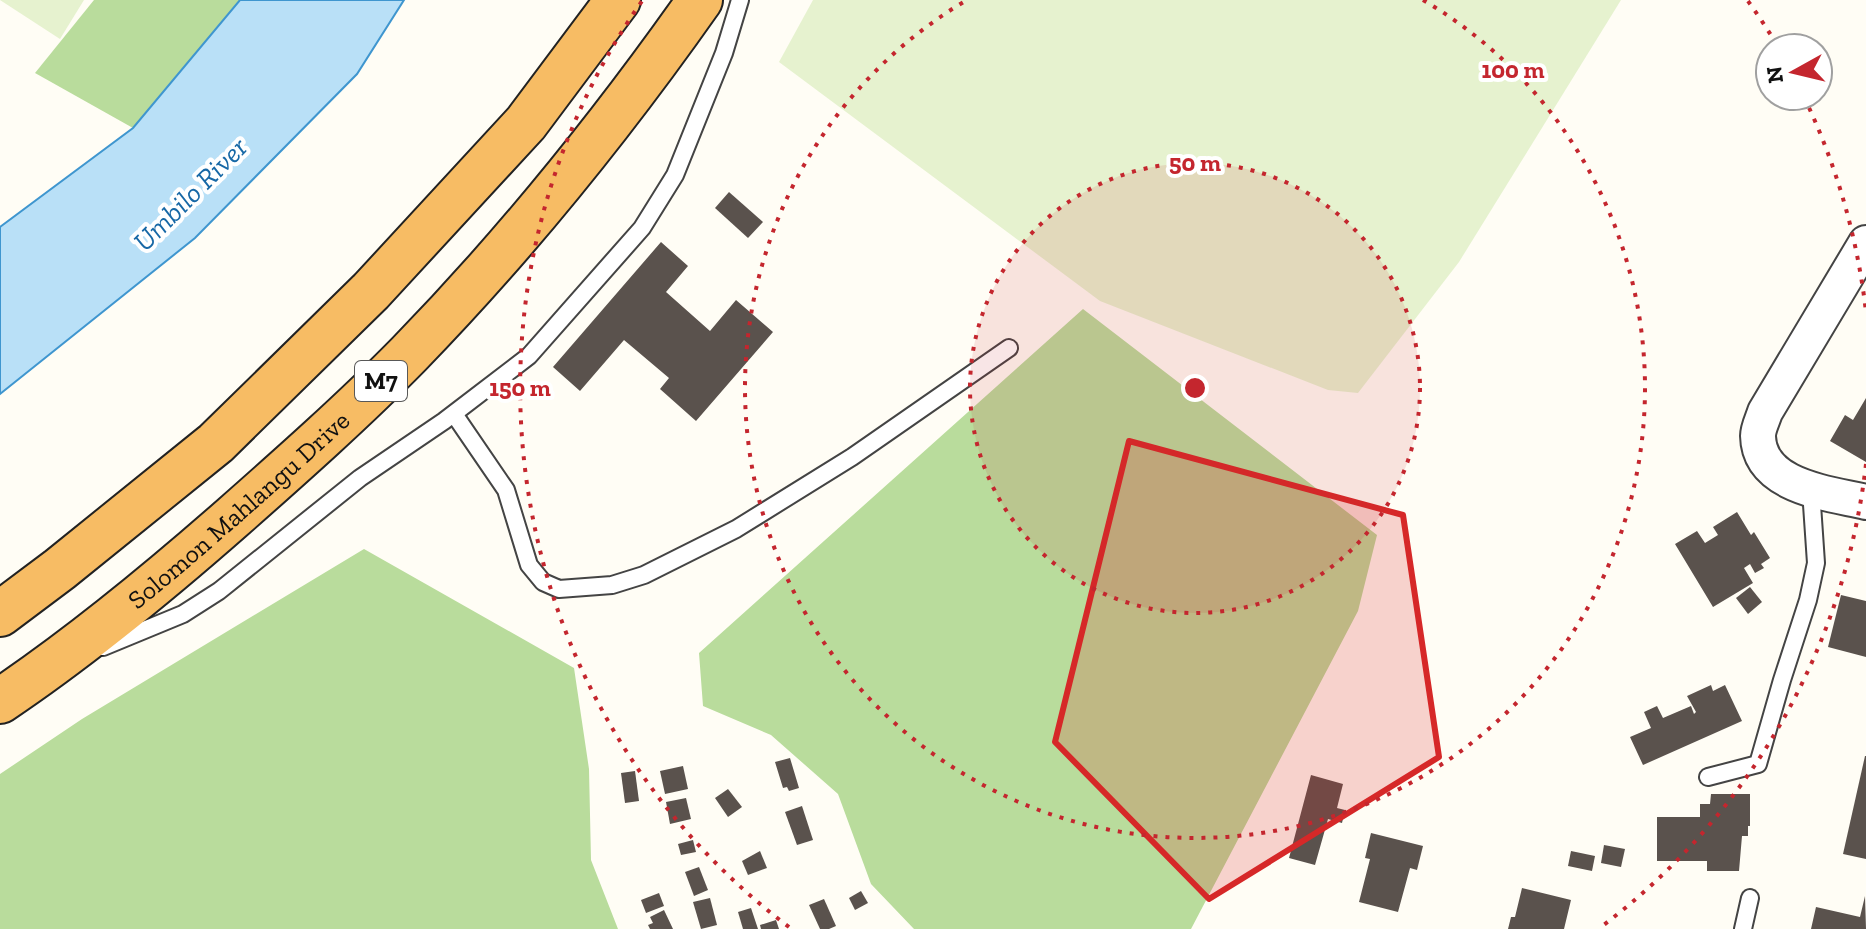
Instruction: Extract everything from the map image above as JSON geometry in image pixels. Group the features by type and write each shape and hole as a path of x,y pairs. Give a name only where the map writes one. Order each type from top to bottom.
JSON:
{"highway":[{"name":"M7","path":"0,614 216,443 371,291 526,123 618,0"},
{"name":"Solomon Mahlangu Drive","path":"0,701 44,671 195,550 291,466 409,354 540,209 634,94 700,0"}],"street":[{"path":"1866,243 1765,412 1758,434 1762,458 1778,474 1811,490 1866,502"}],"lane":[{"path":"44,671 183,614 207,599 360,478 454,414 529,356 642,228 675,175 724,53 740,0"},
{"path":"454,414 506,490 529,565 543,582 559,589 612,585 644,575 736,529 852,457 1009,348"},
{"path":"1708,777 1758,764 1808,600 1816,563 1811,490"},
{"path":"1743,929 1750,898"}],"highlighted area":[{"path":"1129,441 1403,515 1439,757 1209,899 1055,742"}],"green space":[{"path":"0,0 84,0 60,39"},
{"path":"94,0 250,0 133,128 35,73"},
{"path":"813,0 1621,0 1459,262 1358,393 1328,390 1100,301 779,62"},
{"path":"1083,309 1377,535 1358,611 1191,929 914,929 871,884 838,794 771,735 703,706 699,653"},
{"path":"364,549 574,668 589,769 591,860 618,929 0,929 0,774 82,719"}],"water":[{"name":"Umbilo River","path":"240,0 404,0 357,74 195,238 0,394 0,227 133,128"}],"building":[{"path":"729,192 763,222 748,238 715,208"},
{"path":"661,242 688,266 666,292 710,331 736,300 773,332 696,421 660,389 669,378 624,340 580,391 553,367"},
{"path":"1866,398 1866,462 1830,441 1845,415 1853,420"},
{"path":"1737,512 1770,558 1761,564 1764,568 1755,573 1750,564 1744,568 1753,583 1713,607 1675,544 1697,531 1705,543 1718,535 1713,527"},
{"path":"1750,587 1762,602 1748,614 1736,598"},
{"path":"1841,595 1866,601 1866,657 1828,647"},
{"path":"1711,685 1713,691 1725,685 1742,721 1643,765 1630,737 1651,728 1644,712 1657,706 1663,718 1691,706 1694,714 1696,712 1687,696"},
{"path":"1866,756 1866,859 1843,854"},
{"path":"790,758 799,788 789,791 787,787 783,788 775,762"},
{"path":"683,766 688,789 665,794 660,771"},
{"path":"635,771 639,801 625,803 621,773"},
{"path":"1311,775 1343,784 1337,808 1345,810 1342,823 1328,819 1315,865 1289,858"},
{"path":"728,789 742,807 728,817 715,798"},
{"path":"1711,794 1750,794 1750,826 1748,836 1742,836 1739,871 1707,871 1707,861 1657,861 1657,817 1700,817 1700,804 1710,804"},
{"path":"686,798 691,819 670,824 666,802"},
{"path":"802,806 813,840 797,845 785,812"},
{"path":"1371,833 1423,846 1417,870 1410,868 1398,912 1359,902 1370,859 1365,858"},
{"path":"693,840 696,852 681,855 678,844"},
{"path":"1604,845 1625,849 1621,867 1601,863"},
{"path":"760,851 767,868 748,875 742,861"},
{"path":"1571,851 1595,856 1592,871 1568,866"},
{"path":"699,867 708,890 694,896 685,872"},
{"path":"1522,888 1571,900 1564,929 1508,929 1511,917 1515,917"},
{"path":"861,891 868,903 855,910 849,898"},
{"path":"659,893 664,906 646,913 641,900"},
{"path":"1865,896 1866,929 1811,929 1816,907 1860,917"},
{"path":"710,898 717,925 701,929 693,902"},
{"path":"824,899 836,926 829,929 820,929 809,905"},
{"path":"751,908 758,929 743,929 738,912"},
{"path":"664,910 673,929 650,929 648,925 653,923 650,917"},
{"path":"776,920 779,929 761,929 760,925"}]}
